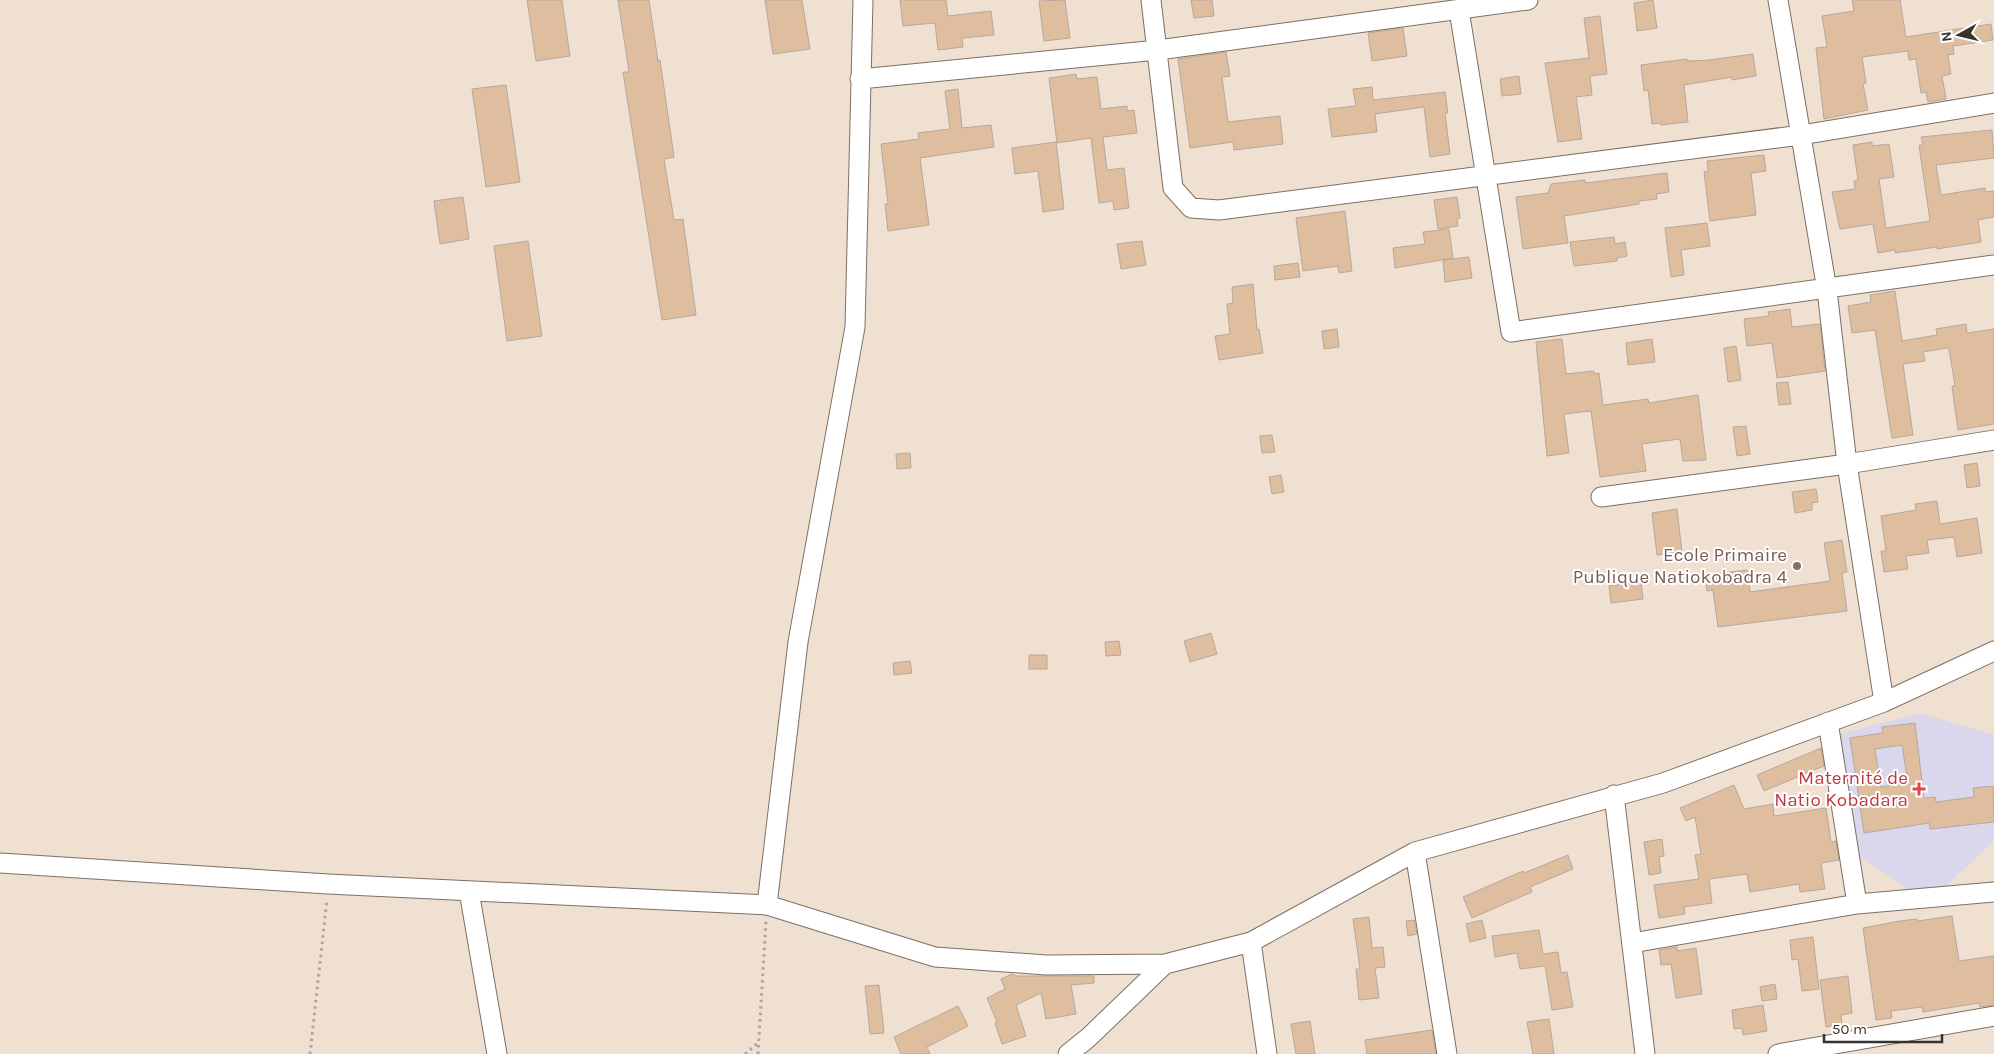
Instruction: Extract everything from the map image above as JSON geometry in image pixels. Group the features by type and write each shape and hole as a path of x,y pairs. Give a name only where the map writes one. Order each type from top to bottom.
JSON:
{"street":[{"path":"767,905 798,642 854,327 863,0"},
{"path":"1151,0 1173,188 1191,208 1219,210 1801,135 1994,104"},
{"path":"860,79 1158,50 1528,0"},
{"path":"1778,0 1827,290 1847,464 1884,702"},
{"path":"1459,10 1511,332 1827,290 1994,265"},
{"path":"1601,497 1847,464 1994,440"},
{"path":"0,863 328,884 767,905 935,957 1046,965 1165,964 1251,942 1415,852 1614,795 1664,783 1884,702 1994,650"},
{"path":"1828,722 1857,904"},
{"path":"1614,795 1645,1054"},
{"path":"1415,852 1447,1054"},
{"path":"469,891 497,1054"},
{"path":"1632,943 1857,904 1994,892"},
{"path":"1251,942 1267,1054"},
{"path":"1068,1054 1088,1046 1165,964"},
{"path":"1778,1054 1994,1016"}],"path":[{"path":"310,1054 328,884"},
{"path":"758,1054 767,905"},
{"path":"745,1054 758,1043"}],"shaded area":[{"name":"Maternité de Natio Kobadara","path":"1920,713 1994,735 1994,840 1943,889 1914,893 1855,853 1833,736"}],"building":[{"path":"527,0 562,0 570,56 536,61"},
{"path":"618,0 649,0 674,157 664,159 674,220 683,219 696,315 662,320 623,72 629,72"},
{"path":"765,0 802,0 810,49 773,54"},
{"path":"900,0 946,0 948,16 991,11 994,35 962,38 963,47 938,50 935,23 903,26"},
{"path":"1065,0 1070,38 1044,41 1039,1"},
{"path":"1191,0 1212,0 1214,16 1194,18"},
{"path":"1653,0 1657,28 1637,31 1634,3"},
{"path":"1852,0 1900,0 1906,37 1991,24 1993,40 1953,46 1954,54 1948,55 1951,74 1942,76 1946,99 1928,102 1926,92 1921,93 1916,59 1909,60 1908,51 1862,57 1866,83 1863,84 1868,110 1824,119 1816,48 1827,47 1822,16 1854,11"},
{"path":"1600,16 1607,74 1590,76 1592,95 1576,97 1582,139 1558,142 1545,63 1589,58 1584,18"},
{"path":"1403,28 1407,56 1372,61 1368,33"},
{"path":"1226,52 1230,76 1222,77 1228,122 1280,116 1283,144 1234,150 1233,142 1190,148 1178,59"},
{"path":"1753,54 1756,76 1732,80 1732,77 1684,85 1688,122 1652,124 1648,90 1644,91 1641,65 1687,59 1687,61 1709,60"},
{"path":"1076,74 1077,79 1097,77 1101,109 1127,106 1127,111 1134,110 1137,133 1103,137 1107,170 1124,168 1129,208 1114,210 1113,201 1099,203 1091,138 1057,143 1049,78"},
{"path":"1519,76 1521,94 1502,96 1500,79"},
{"path":"506,85 520,182 486,187 472,89"},
{"path":"1372,87 1373,100 1445,92 1448,113 1445,113 1450,154 1430,157 1424,107 1375,114 1377,132 1332,137 1328,109 1356,106 1353,89"},
{"path":"958,89 962,128 991,125 994,147 920,158 929,225 888,231 885,204 888,204 881,144 919,139 918,133 950,129 945,91"},
{"path":"1992,130 1994,158 1936,165 1941,195 1985,188 1986,192 1994,191 1994,217 1978,220 1981,242 1937,249 1937,247 1895,253 1895,250 1878,253 1873,224 1840,229 1832,192 1855,189 1854,181 1858,180 1853,145 1872,142 1872,146 1889,144 1894,177 1879,179 1886,228 1930,221 1919,145 1923,145 1921,137"},
{"path":"1056,142 1064,209 1043,212 1038,171 1015,174 1012,148"},
{"path":"1764,155 1766,171 1751,173 1756,215 1710,221 1704,172 1708,171 1707,161"},
{"path":"1667,173 1669,192 1656,194 1657,199 1639,201 1639,204 1564,216 1568,243 1523,249 1516,197 1548,193 1551,184 1585,180 1585,183"},
{"path":"463,197 469,239 440,244 434,201"},
{"path":"1457,197 1460,218 1457,219 1458,226 1438,229 1434,200"},
{"path":"1345,211 1352,271 1339,273 1338,266 1303,271 1296,218"},
{"path":"1707,223 1710,246 1681,250 1684,275 1671,277 1665,228"},
{"path":"1449,229 1453,258 1395,268 1393,248 1425,244 1423,232"},
{"path":"1614,237 1615,244 1625,242 1627,256 1617,258 1617,261 1574,266 1570,242"},
{"path":"528,241 542,336 507,341 494,246"},
{"path":"1142,241 1146,265 1121,269 1117,244"},
{"path":"1469,257 1472,278 1445,282 1443,260"},
{"path":"1298,263 1300,277 1275,280 1274,266"},
{"path":"1253,284 1257,330 1259,329 1263,353 1219,360 1215,336 1230,334 1227,304 1233,303 1232,287"},
{"path":"1895,291 1902,341 1937,335 1936,329 1966,324 1967,333 1994,329 1994,424 1958,430 1952,386 1955,386 1949,349 1947,348 1923,352 1925,361 1903,364 1913,435 1892,438 1875,330 1852,333 1848,306 1871,302 1870,295"},
{"path":"1790,309 1792,327 1820,324 1825,371 1777,378 1772,343 1747,346 1744,319 1769,316 1768,312"},
{"path":"1337,329 1339,347 1324,349 1322,331"},
{"path":"1562,339 1566,374 1594,371 1594,374 1599,373 1603,405 1648,399 1649,403 1698,395 1706,460 1683,461 1680,439 1642,444 1646,471 1600,477 1591,411 1564,414 1569,453 1547,456 1536,342"},
{"path":"1652,339 1655,362 1628,365 1626,343"},
{"path":"1736,346 1741,380 1728,382 1724,348"},
{"path":"1788,382 1791,404 1779,405 1776,383"},
{"path":"1746,426 1750,454 1737,456 1733,427"},
{"path":"1272,435 1275,452 1262,453 1260,436"},
{"path":"910,453 911,468 897,469 896,454"},
{"path":"1977,463 1980,486 1967,488 1964,465"},
{"path":"1281,475 1284,492 1272,494 1269,477"},
{"path":"1816,489 1818,502 1812,503 1812,510 1795,513 1792,492"},
{"path":"1937,501 1940,524 1977,518 1982,553 1957,557 1954,537 1927,540 1929,553 1906,556 1908,569 1884,572 1881,551 1886,551 1881,516 1916,510 1915,504"},
{"path":"1677,509 1682,552 1657,555 1652,513"},
{"path":"1842,540 1847,572 1842,573 1847,611 1718,627 1713,590 1707,591 1705,575 1747,570 1750,592 1830,581 1824,543"},
{"path":"1641,582 1643,599 1611,603 1609,586"},
{"path":"1211,633 1217,654 1190,662 1184,641"},
{"path":"1119,641 1121,655 1106,656 1105,642"},
{"path":"1029,655 1047,655 1047,669 1029,669"},
{"path":"910,661 912,673 894,675 893,663"},
{"path":"1915,723 1924,798 1935,797 1936,802 1974,797 1973,788 1993,786 1994,822 1930,829 1929,823 1864,833 1850,738 1883,733 1882,727","holes":["1902,745 1908,783 1881,787 1875,749"]},
{"path":"1821,748 1824,766 1764,791 1757,775"},
{"path":"1734,785 1744,809 1773,804 1774,816 1826,808 1831,842 1836,841 1839,860 1821,863 1825,889 1800,892 1799,884 1750,892 1747,874 1709,879 1712,903 1684,907 1685,914 1659,918 1654,885 1699,879 1695,855 1701,854 1695,817 1686,821 1680,808"},
{"path":"1662,839 1664,856 1659,857 1661,873 1649,875 1644,842"},
{"path":"1568,855 1573,869 1530,887 1532,892 1472,918 1463,897 1523,871 1524,873"},
{"path":"1952,916 1959,961 1994,956 1994,1005 1980,1007 1979,1003 1923,1012 1922,1007 1891,1011 1892,1018 1876,1020 1863,928 1900,921 1917,919 1918,921"},
{"path":"1369,917 1372,948 1383,947 1385,967 1375,968 1379,998 1359,1000 1356,969 1360,969 1353,919"},
{"path":"1414,920 1417,934 1408,936 1406,921"},
{"path":"1482,920 1486,938 1470,942 1466,924"},
{"path":"1539,930 1543,954 1558,952 1561,973 1567,972 1573,1007 1552,1010 1545,966 1520,969 1517,953 1495,957 1492,936"},
{"path":"1813,937 1819,989 1802,991 1798,959 1792,960 1790,940"},
{"path":"1677,947 1677,951 1696,948 1702,994 1676,998 1671,964 1661,965 1659,950"},
{"path":"1012,974 1016,976 1094,976 1094,983 1071,985 1076,1014 1046,1019 1041,993 1016,1005 1026,1036 1002,1044 995,1023 997,1022 987,998 1005,989 1001,979"},
{"path":"1848,976 1852,1013 1841,1015 1842,1025 1826,1027 1820,980"},
{"path":"1775,984 1777,999 1762,1001 1760,987"},
{"path":"879,985 884,1033 870,1034 865,986"},
{"path":"1763,1005 1767,1031 1743,1035 1742,1028 1734,1029 1732,1010"},
{"path":"958,1006 968,1026 927,1047 930,1054 901,1054 894,1037"},
{"path":"1549,1019 1554,1054 1533,1054 1527,1022"},
{"path":"1310,1021 1315,1054 1296,1054 1291,1024"},
{"path":"1432,1030 1436,1054 1367,1054 1365,1040"}],"place":[{"name":"Ecole Primaire Publique Natiokobadra 4","path":"1797,566"},
{"name":"Maternité de Natio Kobadara","path":"1919,789"}]}
